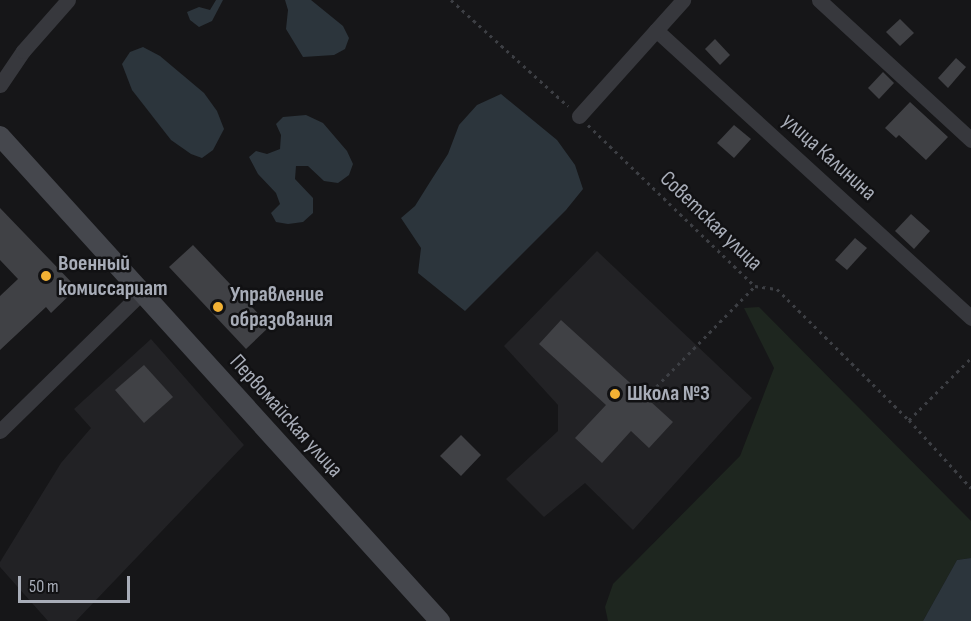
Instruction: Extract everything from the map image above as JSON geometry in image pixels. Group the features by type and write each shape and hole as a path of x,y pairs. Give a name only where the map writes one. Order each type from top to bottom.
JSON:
{"street":[{"path":"0,85 23,51 68,0"},
{"path":"579,116 683,0"},
{"path":"819,0 971,140"},
{"name":"улица Калинина","path":"656,30 971,318"},
{"name":"Первомайская улица","path":"0,136 440,621"},
{"path":"0,431 142,292"}],"path":[{"name":"Советская улица","path":"451,0 579,116 755,286 777,289 909,420 970,486"},
{"path":"646,397 755,286"},
{"path":"909,420 971,358"}],"shaded area":[{"path":"216,0 223,0 212,21 199,27 190,20 187,12 199,7 210,10"},
{"path":"285,0 311,0 343,26 349,38 345,49 334,55 303,57 286,29 288,10"},
{"path":"143,47 160,56 204,93 217,111 224,129 213,150 202,158 191,154 171,140 132,90 122,64 130,52"},
{"path":"501,94 557,140 575,165 583,189 566,210 465,311 418,273 421,248 401,218 415,206 448,154 459,125 477,105"},
{"path":"306,115 323,123 347,151 353,164 349,175 338,183 324,181 308,166 296,166 295,179 313,198 313,213 303,222 288,224 276,222 271,213 280,204 276,193 258,174 249,157 256,151 267,154 280,149 281,135 276,124 283,117"},
{"path":"597,251 752,398 633,530 585,483 544,517 506,479 558,431 558,405 504,346"},
{"path":"759,307 971,521 971,558 957,560 923,621 608,621 605,607 613,584 740,456 774,368 744,308"},
{"path":"151,339 244,445 76,621 48,621 0,567 0,562 61,463 91,428 74,409"},
{"path":"971,558 971,621 923,621 957,560"}],"building":[{"path":"900,19 914,33 900,46 886,32"},
{"path":"715,39 730,55 720,65 705,49"},
{"path":"956,58 966,67 948,88 938,78"},
{"path":"883,72 894,83 879,99 868,88"},
{"path":"910,102 948,137 926,160 899,135 896,138 885,128"},
{"path":"734,125 751,139 734,158 717,143"},
{"path":"0,208 77,288 51,313 46,307 0,350 0,296 18,279 0,260"},
{"path":"911,214 930,231 914,249 895,231"},
{"path":"855,238 867,248 847,270 835,260"},
{"path":"193,245 270,326 246,349 169,267"},
{"path":"561,320 673,422 649,448 631,431 602,463 575,438 606,405 539,344"},
{"path":"144,365 173,397 144,423 115,390"},
{"path":"461,435 481,455 461,476 440,456"}],"place":[{"name":"Военный комиссариат","path":"46,276"},
{"name":"Управление образования","path":"218,307"},
{"name":"Школа №3","path":"615,394"}]}
